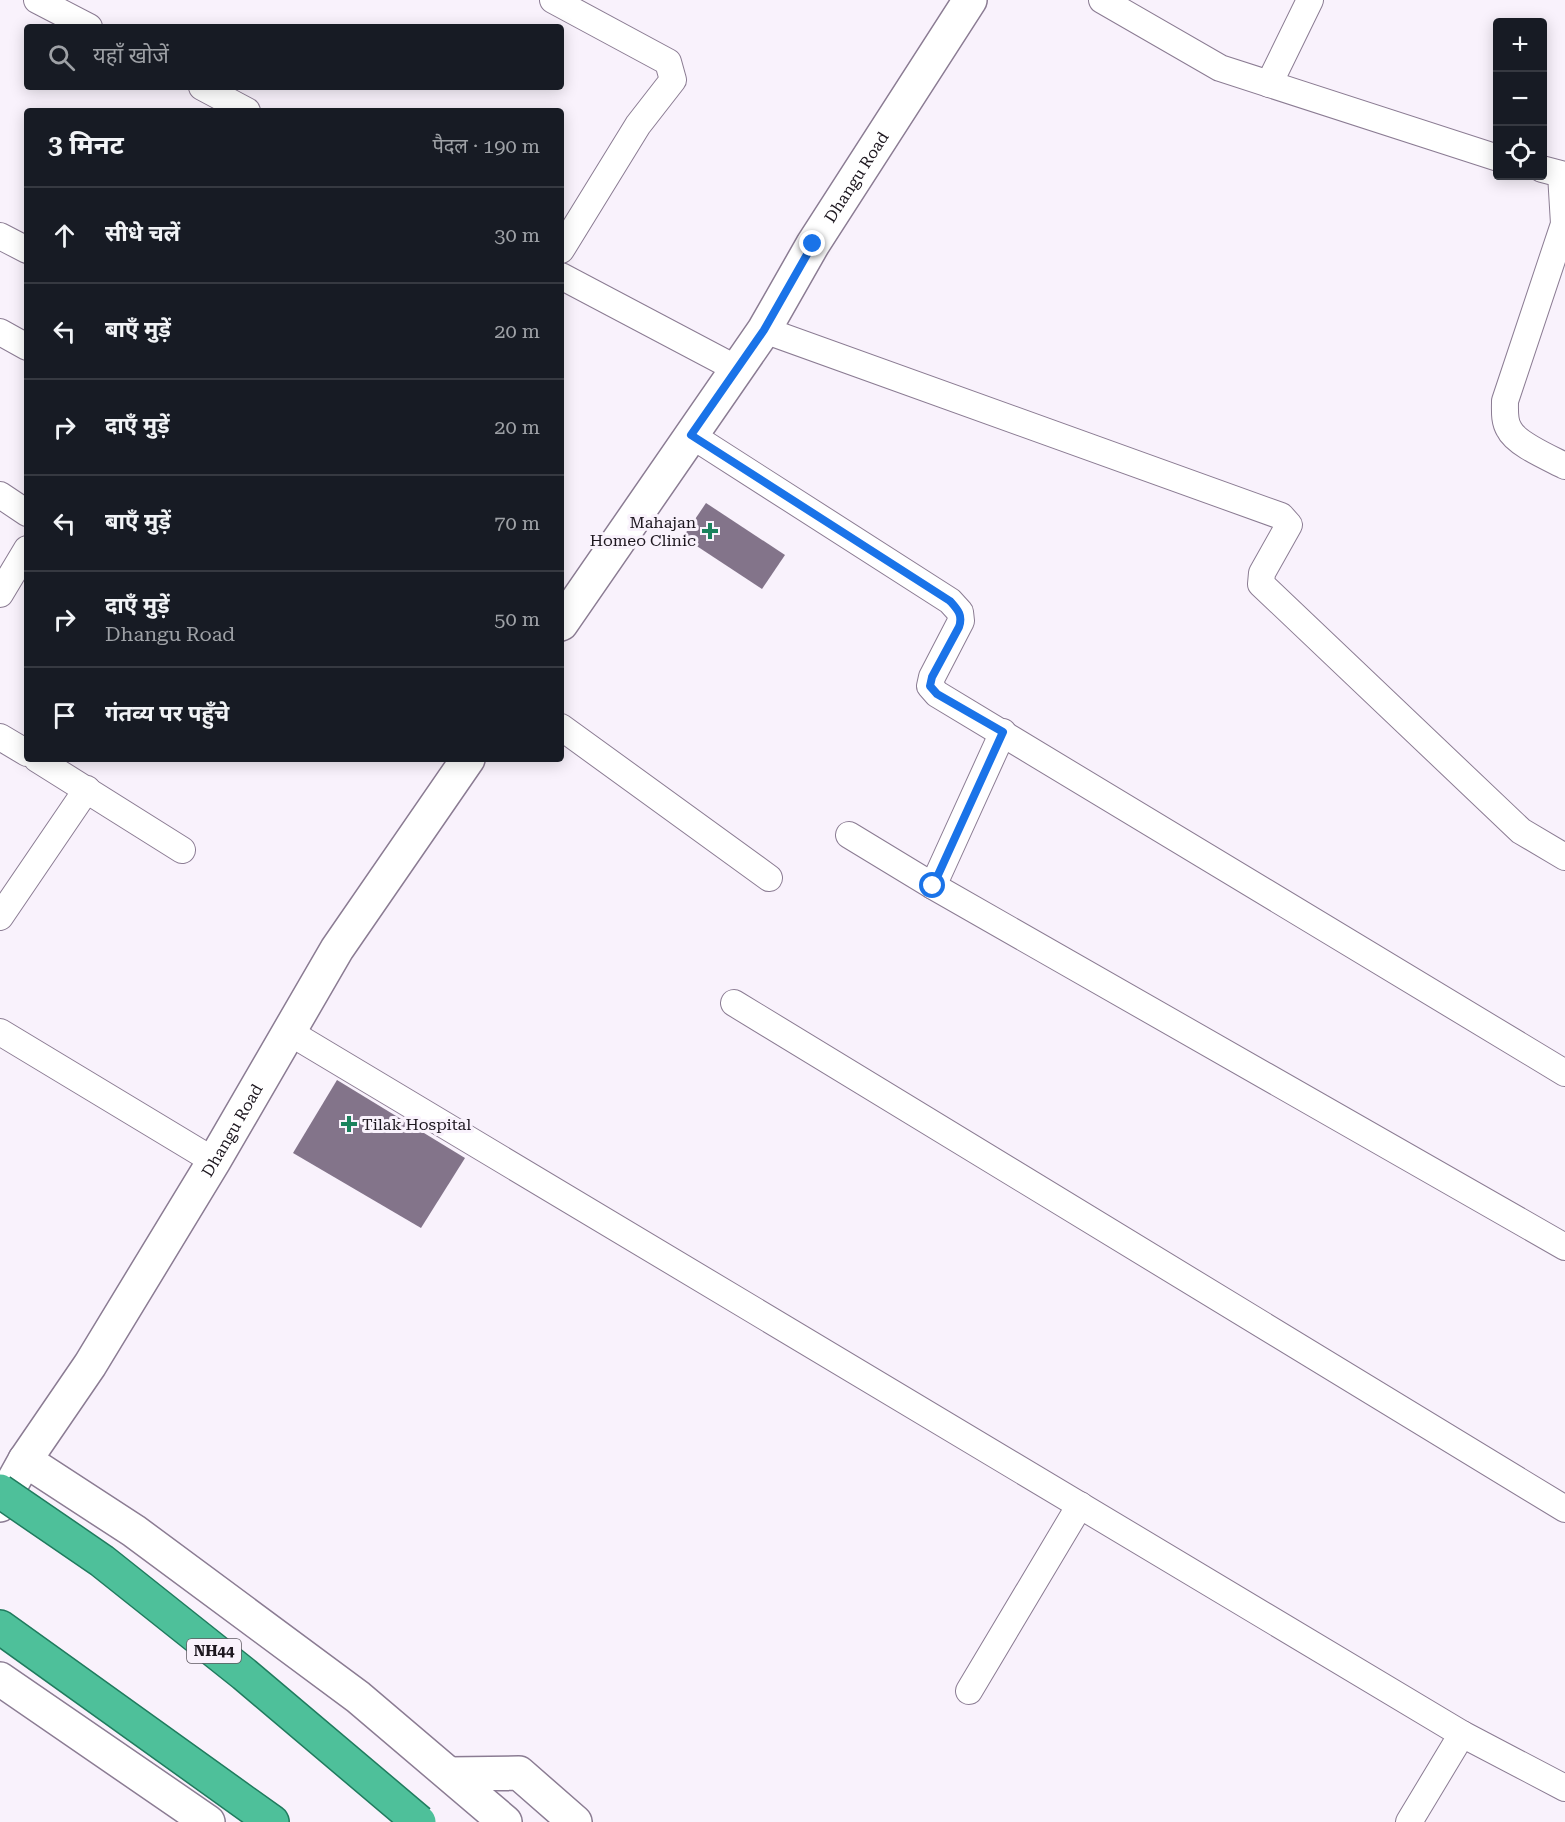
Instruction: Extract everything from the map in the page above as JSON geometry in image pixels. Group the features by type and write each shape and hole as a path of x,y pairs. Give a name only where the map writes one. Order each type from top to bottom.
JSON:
{"highway":[{"name":"NH44","path":"0,1491 119,1576 244,1674 419,1822"},
{"path":"0,1627 272,1822"}],"street":[{"path":"37,0 81,15"},
{"path":"553,0 668,62 673,80 638,125 564,245"},
{"name":"Dhangu Road","path":"564,620 764,330 813,244 970,0"},
{"path":"1102,0 1220,68 1493,157"},
{"path":"1269,84 1310,0"},
{"path":"208,90 242,108"},
{"path":"1556,169 1564,224 1505,401 1505,417 1509,432 1525,444 1565,466"},
{"path":"0,236 24,248"},
{"path":"564,278 737,369"},
{"path":"764,330 1281,516 1289,525 1262,573 1261,584 1521,831 1565,857"},
{"path":"0,332 24,345"},
{"path":"691,435 950,601 960,612 961,621 932,677 930,686 937,694 1565,1072"},
{"path":"0,495 24,511"},
{"path":"0,594 24,554"},
{"path":"564,729 769,878"},
{"path":"933,886 1003,732"},
{"path":"0,737 24,751"},
{"path":"42,762 182,850"},
{"name":"Dhangu Road","path":"0,1505 25,1460 90,1365 214,1161 337,949 466,762"},
{"path":"0,917 87,789"},
{"path":"849,836 1565,1247"},
{"path":"734,1003 1565,1509"},
{"path":"0,1032 214,1161"},
{"path":"289,1032 1462,1734 1565,1788"},
{"path":"25,1460 134,1531 358,1697 506,1822"},
{"path":"969,1691 1080,1505"},
{"path":"0,1679 208,1822"},
{"path":"1409,1822 1462,1734"},
{"path":"450,1774 519,1773 575,1822"}],"building":[{"path":"706,503 785,555 762,589 683,537"},
{"path":"337,1080 465,1158 421,1228 293,1153"}],"place":[{"name":"Mahajan Homeo Clinic","path":"710,531"},
{"name":"Tilak Hospital","path":"349,1124"}],"route":[{"path":"813,244 764,330 691,435 950,601 960,612 959,627 932,677 930,686 937,694 1003,732 933,886"}]}
